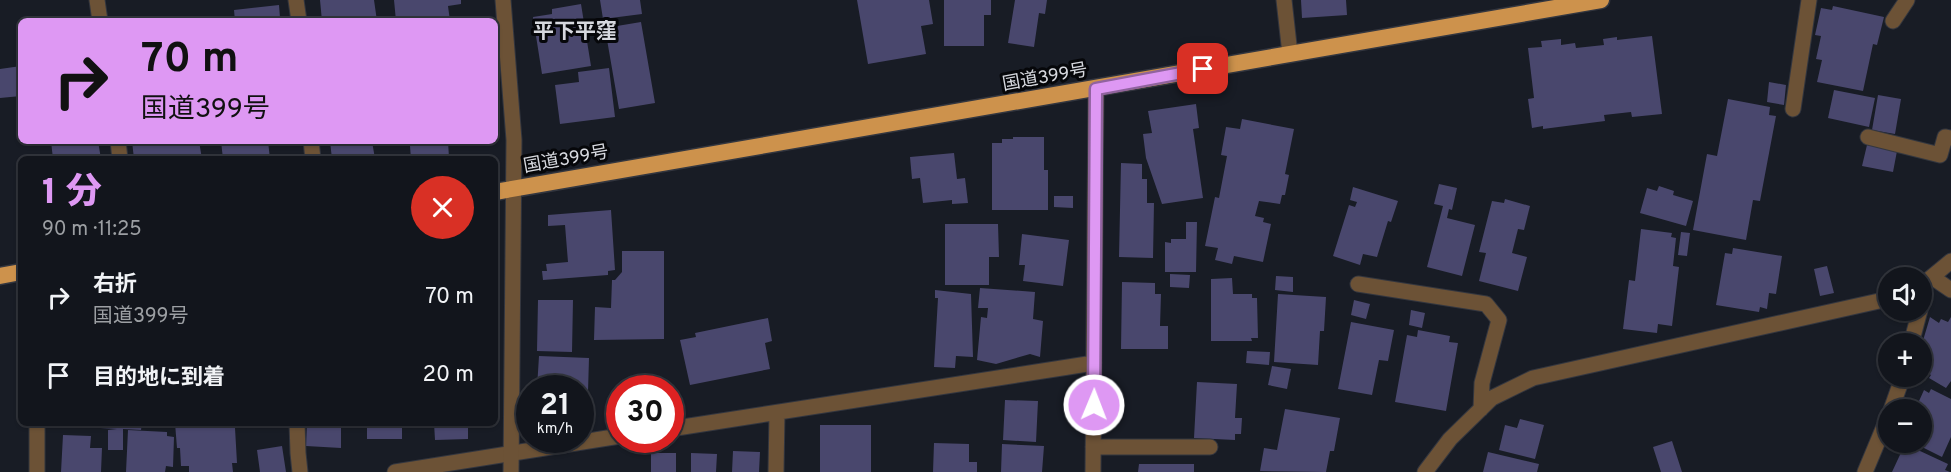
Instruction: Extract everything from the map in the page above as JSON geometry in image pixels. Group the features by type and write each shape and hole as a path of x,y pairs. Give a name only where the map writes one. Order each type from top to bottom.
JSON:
{"highway":[{"name":"国道399号","path":"498,192 1600,0"},
{"path":"0,276 18,273"}],"street":[{"path":"97,0 100,18"},
{"path":"297,0 299,18"},
{"path":"503,0 514,140 511,472"},
{"path":"1284,0 1290,54"},
{"path":"1793,109 1809,0"},
{"path":"1893,21 1906,0"},
{"path":"1093,472 1096,89"},
{"path":"1868,136 1940,156 1945,137 1951,138"},
{"path":"1932,277 1951,261"},
{"path":"1358,284 1486,304 1499,320 1482,383 1481,409"},
{"path":"1932,284 1951,290"},
{"path":"1425,472 1450,439 1492,398 1533,378 1878,301"},
{"path":"684,427 1095,363"},
{"path":"777,413 777,472"},
{"path":"37,426 37,472"},
{"path":"297,426 300,472"},
{"path":"396,472 606,438"},
{"path":"1865,472 1878,441"},
{"path":"1093,447 1210,447"}],"building":[{"path":"320,0 374,0 377,18 322,18"},
{"path":"394,0 461,0 461,4 448,6 450,18 396,18"},
{"path":"600,0 640,0 642,14 603,19"},
{"path":"857,0 929,0 933,24 921,26 926,54 868,64"},
{"path":"944,0 991,0 991,15 984,15 984,46 944,46"},
{"path":"1015,0 1047,0 1045,14 1039,13 1034,47 1008,43"},
{"path":"1301,0 1346,0 1347,15 1302,18"},
{"path":"581,4 591,66 542,74 533,17 552,14 552,9"},
{"path":"279,5 280,18 235,18 234,10"},
{"path":"1833,6 1884,17 1877,45 1873,44 1863,91 1817,82 1822,60 1816,59 1821,36 1815,35 1821,8 1832,10"},
{"path":"641,22 655,103 619,109 605,28"},
{"path":"1652,36 1662,114 1632,117 1631,112 1604,115 1605,121 1543,129 1543,126 1532,128 1528,99 1534,98 1528,48 1542,47 1541,41 1561,39 1561,45 1575,43 1576,48 1604,45 1603,39 1617,37 1617,40"},
{"path":"18,66 18,96 0,98 0,69"},
{"path":"609,68 615,117 560,124 555,85 579,82 578,72"},
{"path":"1769,82 1786,85 1784,105 1767,102"},
{"path":"1834,90 1875,98 1869,127 1828,118"},
{"path":"1878,95 1901,99 1895,134 1872,130"},
{"path":"1728,99 1770,107 1769,115 1776,116 1760,201 1753,200 1746,240 1693,230 1707,154 1717,156"},
{"path":"1196,104 1199,128 1193,129 1203,198 1162,204 1146,158 1143,134 1152,133 1148,111"},
{"path":"1242,119 1294,129 1285,174 1289,175 1285,195 1282,195 1280,204 1259,201 1255,216 1264,218 1263,222 1271,224 1263,262 1234,256 1232,264 1215,260 1218,248 1205,246 1215,197 1219,198 1227,156 1221,155 1226,127 1240,129"},
{"path":"1013,137 1044,137 1044,170 1048,170 1048,210 992,210 992,143 1002,143 1002,139 1013,139"},
{"path":"51,144 98,144 100,156 53,156"},
{"path":"132,144 200,144 202,156 134,156"},
{"path":"221,144 268,144 270,156 223,156"},
{"path":"330,144 372,144 374,156 332,156"},
{"path":"402,144 448,144 449,156 411,156 410,146 402,146"},
{"path":"1867,145 1897,151 1893,172 1862,166"},
{"path":"954,153 957,179 965,178 968,203 952,204 952,200 923,203 920,178 912,179 910,157"},
{"path":"1121,163 1142,164 1142,179 1147,179 1147,203 1154,203 1153,258 1119,257"},
{"path":"1439,184 1457,188 1452,210 1449,209 1447,218 1475,225 1462,276 1427,267 1443,206 1434,204"},
{"path":"1659,186 1674,191 1673,195 1693,201 1686,226 1640,213 1647,188 1657,191"},
{"path":"1353,187 1398,201 1391,222 1388,221 1377,257 1363,254 1360,265 1333,256 1349,205 1355,207 1357,202 1350,200"},
{"path":"1054,196 1073,196 1073,208 1054,207"},
{"path":"1505,199 1530,206 1524,230 1518,229 1512,253 1527,257 1518,291 1479,281 1486,253 1479,252 1492,201 1504,203"},
{"path":"611,210 615,270 608,271 608,275 543,280 542,271 547,271 546,264 568,262 565,225 548,226 548,215"},
{"path":"1186,222 1197,222 1196,272 1165,272 1165,242 1171,243 1171,239 1186,239"},
{"path":"945,224 998,224 999,257 989,257 989,285 945,285"},
{"path":"1641,229 1672,233 1671,237 1676,238 1673,266 1679,267 1672,326 1658,324 1657,333 1623,329 1629,280 1635,281"},
{"path":"1681,232 1690,233 1687,256 1678,255"},
{"path":"1022,234 1069,240 1063,286 1023,281 1025,265 1019,265"},
{"path":"1733,248 1782,256 1776,294 1769,293 1767,309 1760,307 1759,312 1716,305 1725,253 1732,254"},
{"path":"622,251 664,251 664,339 594,340 595,307 611,308 612,280 615,280 622,272"},
{"path":"1827,266 1834,293 1820,296 1814,269"},
{"path":"1170,274 1190,275 1189,288 1170,287"},
{"path":"1276,276 1293,277 1293,292 1275,290"},
{"path":"1232,278 1233,294 1252,294 1252,298 1257,298 1258,338 1251,338 1252,341 1211,341 1211,279"},
{"path":"1122,282 1155,283 1155,294 1161,294 1160,326 1168,326 1168,349 1121,349"},
{"path":"980,288 1035,292 1033,319 1043,321 1040,357 1030,354 996,364 977,360 981,317 987,318 988,308 978,308"},
{"path":"935,290 971,294 973,357 956,356 955,368 934,367 938,298 935,298"},
{"path":"1278,294 1326,297 1324,331 1320,331 1318,365 1274,362"},
{"path":"538,300 573,300 572,352 537,351"},
{"path":"1354,300 1370,304 1366,319 1351,315"},
{"path":"1411,310 1425,313 1422,328 1409,325"},
{"path":"1951,317 1951,381 1946,388 1932,380 1932,333 1925,333 1932,318 1939,323 1941,319 1948,322"},
{"path":"768,318 772,341 765,343 770,369 690,385 680,340 696,337 695,333"},
{"path":"1351,322 1394,330 1388,361 1379,360 1372,395 1338,389"},
{"path":"1418,330 1450,336 1449,342 1458,343 1446,411 1395,402 1407,335 1417,337"},
{"path":"1247,351 1270,352 1269,365 1246,363"},
{"path":"539,356 589,358 588,375 538,375"},
{"path":"1272,366 1291,369 1287,389 1268,385"},
{"path":"1197,382 1237,384 1235,418 1242,418 1241,434 1235,434 1235,440 1194,438"},
{"path":"1931,389 1951,399 1951,437 1942,457 1932,452 1932,399 1920,399 1924,390 1929,393"},
{"path":"1005,400 1038,401 1036,442 1003,440"},
{"path":"1285,409 1340,418 1334,451 1330,451 1326,472 1260,471 1264,448 1277,450"},
{"path":"1520,419 1544,425 1535,459 1499,450 1505,425 1517,428"},
{"path":"820,425 871,425 871,472 820,472"},
{"path":"142,426 141,430 123,429 123,450 108,450 108,430 117,429 84,427"},
{"path":"175,426 229,426 229,428 235,428 237,463 232,463 233,472 189,472 189,466 181,466 180,448 177,448"},
{"path":"307,426 341,426 341,448 306,446"},
{"path":"367,426 402,426 402,439 367,439"},
{"path":"434,426 468,426 468,439 435,440"},
{"path":"128,430 167,432 167,436 174,437 173,467 166,466 165,472 126,472"},
{"path":"63,435 91,436 90,448 102,448 101,472 61,472"},
{"path":"1672,441 1682,472 1661,472 1653,447"},
{"path":"934,443 969,444 969,462 977,462 977,472 933,472"},
{"path":"1002,444 1044,446 1042,472 1001,472"},
{"path":"282,446 286,472 260,472 257,450"},
{"path":"733,451 760,452 759,472 732,472"},
{"path":"1488,452 1539,464 1537,472 1483,472"},
{"path":"651,453 676,453 676,472 651,472"},
{"path":"691,453 717,454 716,472 691,472"},
{"path":"1901,453 1924,453 1948,464 1945,470 1950,472 1892,472"},
{"path":"1139,464 1194,464 1194,472 1138,472"}],"district":[{"name":"平下平窪","path":"575,32"}],"route":[{"path":"1094,405 1096,89 1203,69"}]}
